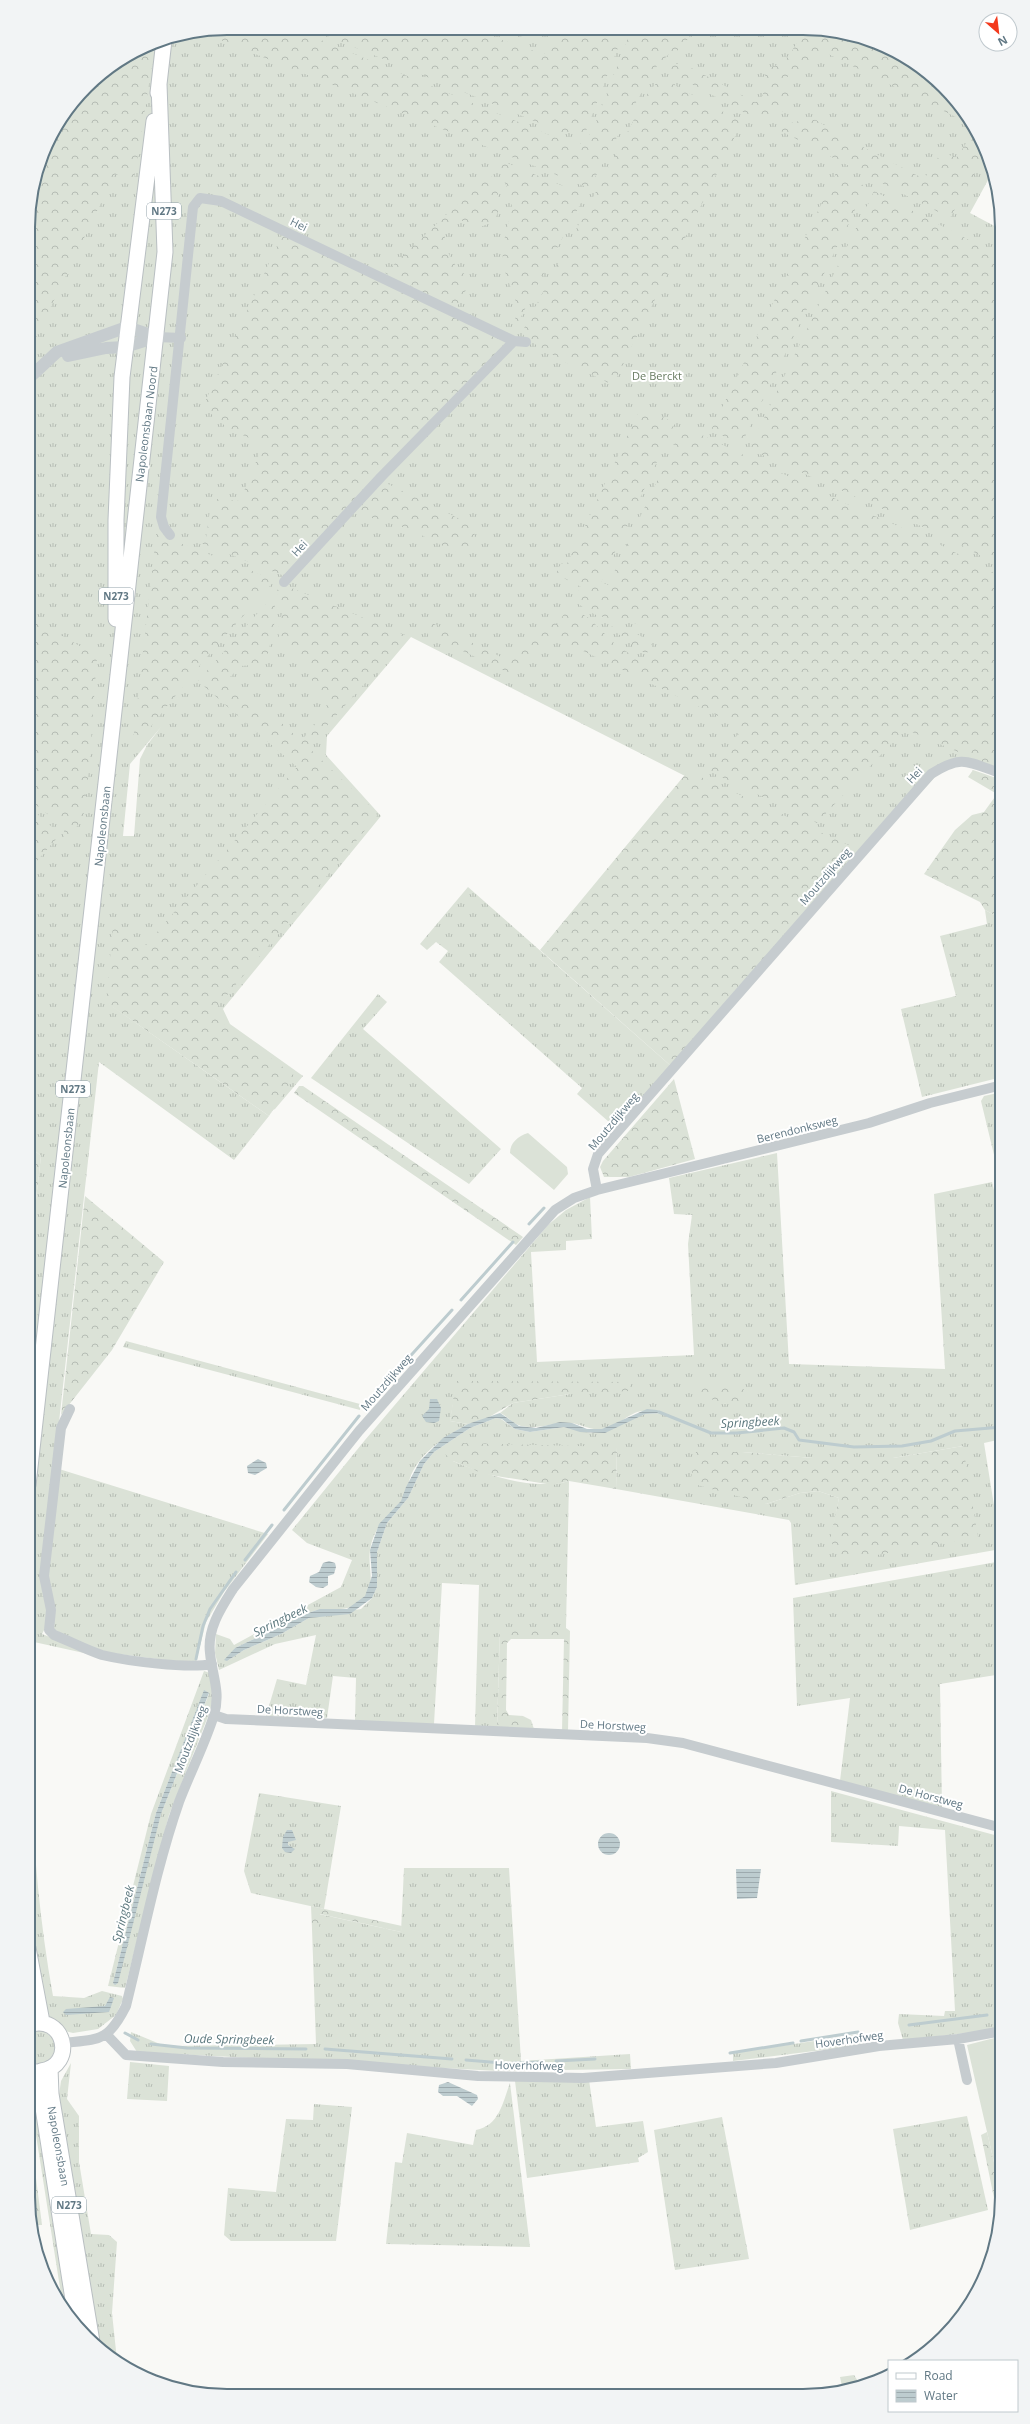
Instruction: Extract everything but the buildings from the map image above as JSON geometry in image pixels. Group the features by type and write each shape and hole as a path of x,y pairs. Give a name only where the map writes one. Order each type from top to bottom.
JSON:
{"main road":[{"name":"Napoleonsbaan Noord","path":"127,327 163,46"},
{"name":"Napoleonsbaan Noord","path":"136,511 166,252 159,84"},
{"name":"N273","path":"125,347 127,327"},
{"name":"Napoleonsbaan Noord","path":"117,500 122,377 125,347"},
{"name":"Napoleonsbaan","path":"117,500 117,692"},
{"name":"Napoleonsbaan","path":"35,1423 136,511"},
{"path":"35,2022 56,2030 63,2043 60,2058 50,2068"},
{"name":"N273","path":"35,2070 50,2068"},
{"name":"Napoleonsbaan","path":"50,2068 50,2094 90,2332"},
{"name":"Napoleonsbaan","path":"35,2080 41,2095 75,2314"}],"street":[{"name":"Hei","path":"170,535 164,527 161,517 193,207 200,198 221,201 514,340 526,342"},
{"path":"35,372 57,352 127,327 157,337 180,338"},
{"path":"44,363 83,352 125,347 157,337"},
{"name":"Hei","path":"284,582 381,477 514,340"},
{"name":"Hei","path":"864,849 931,774 945,765 962,760 995,772"},
{"name":"Moutzdijkweg","path":"106,2034 116,2027 126,2006 165,1848 179,1802 214,1715 218,1690 212,1664 210,1639 213,1624 233,1588 359,1431 555,1210 574,1198 597,1190 593,1169 598,1154 864,849"},
{"name":"Berendonksweg","path":"597,1190 869,1124 930,1103 995,1087"},
{"path":"70,1409 61,1428 44,1576 51,1610 49,1630 54,1635 102,1655 171,1665 200,1667 212,1664"},
{"name":"De Horstweg","path":"214,1715 226,1719 647,1738 683,1743 995,1826"},
{"name":"Hoverhofweg","path":"106,2034 126,2055 223,2062 347,2064 478,2076 583,2078 776,2062 879,2046 958,2039 995,2032"},
{"path":"63,2043 92,2040 106,2034"},
{"path":"958,2039 967,2080"}],"green space":[{"name":"De Berckt","path":"214,35 816,35 865,45 910,67 930,83 939,91 963,120 985,165 989,179 970,213 995,226 995,768 965,760 941,771 865,850 680,1057 691,779 411,637 327,736 326,755 381,816 223,1009 230,1024 303,1076 275,1109 267,1113 106,1002 269,1116 234,1160 99,1062 42,1575 49,1611 47,1624 42,1634 102,1657 35,1642 35,1492 109,804 35,1391 35,1208 41,1156 35,1151 35,214 45,165 67,120 83,100 91,91 120,67 142,55 165,45","holes":["161,727 147,745 140,759 134,836 123,836 130,764"]},
{"path":"309,35 559,139 580,144 592,132 629,35 690,35 683,48 669,54 655,68 589,188 210,36"},
{"path":"325,35 488,35 543,54 545,53 552,35 623,35 586,131 576,134 561,132"},
{"path":"517,35 540,35 537,42"},
{"path":"796,35 816,35 840,39 865,45 888,55 910,67 930,83 947,100 963,121 820,50 804,69 788,75 786,80 789,89 790,102 788,106 779,114 764,123 664,69 673,64 684,64 755,102 762,97 766,70 783,61 796,45 799,38"},
{"path":"157,49 151,71 134,180 115,174 35,340 35,214 45,165 67,120 91,91 120,67"},
{"path":"669,82 742,122 613,385 565,362 525,338 522,332 649,91 657,83"},
{"path":"808,119 816,120 838,134 924,179 941,153 957,157 971,135 983,160 950,218 777,129 782,125"},
{"path":"502,161 585,195 515,328 516,302 504,269 502,249 512,208 510,194 497,166"},
{"path":"838,170 866,187 741,445 711,430"},
{"path":"490,173 499,198 499,209 493,222 480,227 461,220 456,220 448,224 446,229 445,239 449,255 455,265 468,277 471,285 460,297 457,309 385,273"},
{"path":"874,191 995,253 995,563 943,536 749,449"},
{"path":"282,235 505,341 506,345 289,574 282,575 201,543 206,538 210,510 216,499 240,501 262,447 260,443 236,432 220,422 209,410 205,402"},
{"path":"641,407 675,423 601,582 608,585 683,426 838,500 939,544 995,573 995,768 905,729 817,823 709,771 743,728 550,635 513,675 427,634 432,623 509,661 548,620 557,624 567,610 573,609 589,618 614,643 637,659 646,661 658,657 662,648 657,638 650,631 633,623 594,614 573,600 581,587 556,574 561,563 566,565"},
{"path":"384,482 472,525 475,536 464,553 451,550 409,529 355,513"},
{"path":"157,527 166,537 172,540 275,580 205,659 132,750"},
{"path":"282,584 407,636 308,747 376,812 377,816 213,1012 215,1017 295,1076 269,1116 106,1002 113,925 142,950 297,767 198,681 271,598 276,611 265,664 241,666 228,679 270,719 283,724 301,741 328,709 325,702 312,688 312,673 284,647 279,637 278,630 283,609 276,592"},
{"path":"35,620 97,656 89,770 83,819 64,842 64,831 62,825 35,804"},
{"path":"608,626 620,628 637,634 652,644 652,650 646,653 641,651"},
{"path":"973,770 995,778 995,793 968,777"},
{"path":"688,771 857,849 671,1066 540,950"},
{"path":"995,797 995,915 985,910 980,902 924,874 955,830 972,815 984,812"},
{"path":"35,812 58,832 58,837 35,863"},
{"path":"468,887 671,1066 617,1129 577,1094 582,1088 439,962 448,951 436,942 427,950 420,944"},
{"path":"985,910 995,915 995,1079 922,1097 901,1009 956,996 940,936 987,924"},
{"path":"378,994 387,1002 363,1029 501,1149 469,1184 311,1078"},
{"path":"674,1079 695,1159 629,1177 604,1177 600,1167 603,1161"},
{"path":"299,1086 303,1086 523,1237 516,1245 294,1093"},
{"path":"995,1094 995,1159 981,1101 984,1096"},
{"path":"528,1133 567,1167 568,1174 554,1190 510,1153 511,1146 515,1140"},
{"path":"35,1151 41,1156 35,1208"},
{"path":"777,1153 789,1364 945,1369 934,1194 992,1182 995,1194 995,1441 984,1443 995,1512 995,1550 795,1585 791,1523 789,1520 616,1489 617,1447 453,1461 495,1476 526,1483 555,1484 569,1481 566,1628 570,1631 500,1631 497,1728 475,1727 479,1585 442,1583 434,1724 355,1721 356,1678 333,1676 327,1718 266,1716 277,1679 306,1685 316,1635 275,1644 219,1670 215,1653 216,1634 230,1639 234,1645 341,1587 352,1560 307,1543 292,1530 365,1440 548,1225 566,1210 590,1197 592,1239 566,1241 566,1250 531,1252 537,1362 694,1355 688,1244 692,1215 674,1214 669,1178","holes":["457,1381 570,1394 513,1403 500,1413 518,1425 527,1427 569,1423 593,1429 604,1429 591,1433 564,1427 530,1432 515,1429 501,1419 496,1418 470,1428 434,1452 424,1464 408,1498 387,1523 377,1552 377,1587 372,1598 361,1609 309,1618 281,1634 244,1650 227,1661 235,1648 311,1612 317,1610 347,1608 358,1603 364,1597 368,1591 371,1578 369,1557 370,1550 372,1541 378,1529 401,1502 405,1495 413,1471 418,1463 437,1444 468,1424 450,1421","642,1411 662,1413 645,1414 615,1425 629,1416","963,1446 831,1540 839,1498 818,1491 800,1493 766,1504 696,1452 742,1452 813,1458 893,1458"]},
{"path":"85,1196 164,1262 112,1350 61,1415"},
{"path":"126,1341 360,1404 360,1410 123,1347"},
{"path":"456,1381 630,1382 630,1391 570,1394 513,1403 484,1420 468,1424 450,1421"},
{"path":"688,1383 744,1383 743,1404 719,1404"},
{"path":"460,1443 617,1447 616,1489 569,1481 553,1485 484,1474 453,1461 445,1454 447,1448"},
{"path":"963,1446 978,1537 843,1561 830,1540 839,1498 818,1491 800,1493 766,1504 690,1483 696,1452 742,1452 813,1458 893,1458"},
{"path":"59,1469 268,1534 224,1592 206,1622 196,1662 181,1662 103,1652 53,1630 47,1575"},
{"path":"995,1562 995,1675 940,1684 942,1809 840,1781 850,1698 797,1706 793,1598"},
{"path":"500,1631 570,1631 568,1731 562,1731 564,1639 511,1639 507,1643 506,1710 509,1715 523,1716 531,1720 534,1729 497,1728"},
{"path":"204,1671 210,1673 213,1698 209,1714 169,1815 125,1988 108,1986 151,1814","holes":["204,1691 209,1694 161,1814 113,1983 156,1813"]},
{"path":"831,1791 995,1835 995,2029 903,2040 898,2023 899,2014 944,2016 945,2011 955,2011 945,1830 899,1826 898,1846 831,1842"},
{"path":"259,1793 341,1806 324,1909 251,1893 244,1871"},
{"name":"De Berckt","path":"35,1849 47,1962 53,1996 84,1998 102,1991 122,1996 123,1999 116,2015 98,2029 73,2033 65,2031 50,2019 45,2011 35,1956"},
{"path":"404,1868 509,1868 521,2061 630,2054 631,2069 499,2071 137,2052 130,2041 131,2032 160,2044 176,2046 316,2044 312,1929 319,1929 319,1914 401,1932"},
{"path":"311,1906 402,1926 401,1932 320,1914 319,1929 312,1929"},
{"path":"39,2030 49,2035 54,2041 55,2048 53,2055 42,2063 35,2063 35,2032"},
{"path":"861,2034 863,2045 733,2061 733,2053"},
{"path":"995,2038 995,2167 967,2045"},
{"path":"130,2062 169,2066 167,2101 127,2099"},
{"path":"71,2063 67,2099 79,2116 79,2162 91,2234 109,2235 117,2242 112,2313 116,2354 96,2337 54,2096 59,2095 61,2081"},
{"path":"589,2080 596,2127 643,2121 648,2152 638,2158 639,2162 527,2178 515,2081"},
{"path":"510,2083 530,2247 386,2244 395,2162 402,2163 407,2133 473,2145 476,2130 484,2128 490,2124 499,2112"},
{"path":"35,2086 37,2087 70,2307 61,2292 35,2129"},
{"path":"314,2104 352,2107 336,2241 231,2241 224,2235 228,2188 276,2192 286,2119 313,2120"},
{"path":"967,2116 988,2210 910,2230 893,2129"},
{"path":"722,2117 749,2259 675,2270 654,2130"},
{"path":"987,2132 995,2167 995,2203 981,2135"},
{"path":"35,2170 42,2225 38,2225 35,2210"},
{"path":"854,2375 858,2381 842,2385 840,2377"}],"water":[{"path":"430,1399 437,1399 441,1408 439,1421 434,1423 426,1422 422,1416 429,1409"},
{"path":"647,1409 657,1410 663,1413 645,1414 605,1433 580,1432 564,1427 530,1432 515,1429 502,1419 496,1418 470,1428 434,1452 424,1464 408,1498 387,1523 377,1552 377,1587 372,1598 350,1614 309,1618 281,1634 244,1650 227,1661 224,1660 235,1648 311,1612 320,1609 347,1609 365,1596 372,1576 370,1550 379,1524 401,1501 406,1487 420,1461 443,1438 468,1424 500,1413 519,1426 536,1428 560,1422 572,1423 587,1429 602,1429"},
{"path":"258,1459 266,1463 267,1468 255,1475 248,1473 247,1466"},
{"path":"329,1561 335,1563 336,1567 334,1574 328,1576 328,1585 323,1588 316,1587 309,1582 310,1576 319,1572 323,1563"},
{"path":"204,1690 209,1693 161,1814 118,1983 115,1985 113,1983 156,1813"},
{"path":"287,1830 292,1830 296,1840 288,1842 288,1845 295,1849 291,1853 285,1852 282,1848 283,1837"},
{"path":"605,1833 613,1833 620,1840 620,1848 613,1855 605,1855 598,1848 598,1840"},
{"path":"736,1869 761,1869 757,1898 737,1899"},
{"path":"110,1997 114,1998 109,2012 66,2015 63,2012 66,2009 105,2006"},
{"path":"448,2082 477,2095 478,2099 472,2106 457,2096 443,2096 438,2092 439,2085"}],"waterway":[{"path":"529,1224 544,1208"},
{"path":"461,1300 513,1242"},
{"path":"404,1363 452,1310"},
{"name":"Springbeek","path":"659,1412 711,1433 737,1433 784,1428 794,1432 799,1440 854,1447 902,1446 931,1441 955,1431 995,1428"},
{"path":"284,1510 359,1416"},
{"path":"245,1560 272,1525"},
{"path":"196,1659 203,1626 210,1609 236,1572"},
{"name":"Oude Springbeek","path":"909,2025 987,2015"},
{"name":"Oude Springbeek","path":"801,2041 858,2032"},
{"name":"Oude Springbeek","path":"125,2033 138,2040"},
{"name":"Oude Springbeek","path":"730,2053 793,2043"},
{"name":"Oude Springbeek","path":"151,2044 187,2048 306,2049"},
{"name":"Oude Springbeek","path":"325,2049 452,2059"},
{"name":"Oude Springbeek","path":"556,2061 595,2059"},
{"name":"Oude Springbeek","path":"466,2060 502,2063"},
{"name":"Oude Springbeek","path":"513,2063 542,2062"}]}
